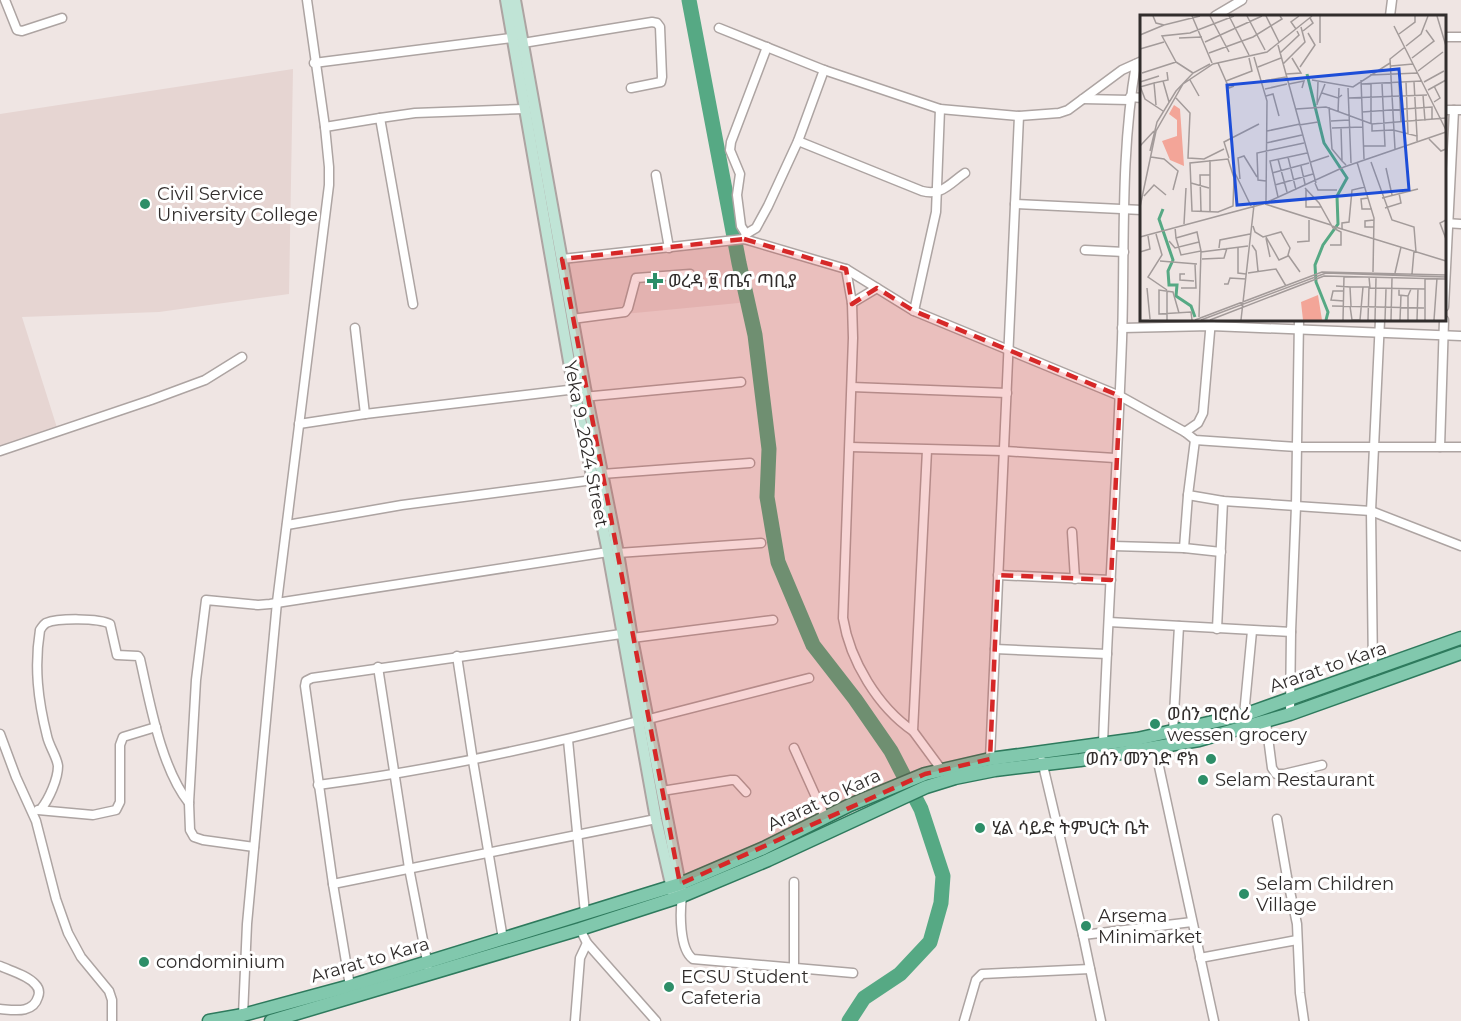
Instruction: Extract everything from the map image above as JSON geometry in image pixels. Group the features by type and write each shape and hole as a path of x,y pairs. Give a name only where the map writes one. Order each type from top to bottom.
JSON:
{"main road":[{"name":"Yeka 9_2624 Street","path":"506,0 524,109 580,393 632,638 656,819 668,850"},
{"name":"Yeka 9_2624 Street","path":"515,0 572,319 580,393"},
{"name":"Yeka 9_2624 Street","path":"613,553 621,634 662,791 668,850 677,892"},
{"name":"Ararat to Kara","path":"209,1021 243,1015 350,986 429,969 580,929 677,892 766,854 902,790 925,774 1042,758 1103,744 1173,732 1244,714 1461,638"},
{"name":"Ararat to Kara","path":"766,854 825,817 902,790 926,787 949,771 990,759 1080,760 1199,740 1266,722 1461,653"},
{"name":"Ararat to Kara","path":"271,1021 429,969 503,939 585,913 677,892"}],"street":[{"path":"5,0 17,30 22,31 62,18"},
{"path":"243,1015 247,924 270,697 277,602 329,185 325,127 314,63 307,0"},
{"path":"1217,15 1242,0"},
{"path":"1390,15 1392,0"},
{"path":"523,43 652,21 657,23 660,27 661,82 631,88"},
{"path":"719,28 824,70 940,109 1019,116 1059,113 1068,110 1122,70 1139,62"},
{"path":"1446,37 1461,38"},
{"path":"314,63 512,38"},
{"path":"742,238 737,195 740,174 730,150 731,142 767,47"},
{"path":"1103,744 1115,458 1120,396 1123,208 1130,99 1139,62"},
{"path":"562,259 722,242 742,238 756,228 798,141 824,70"},
{"path":"1083,99 1140,98"},
{"path":"325,127 415,112 524,109"},
{"path":"914,311 936,212 940,109"},
{"path":"1453,110 1446,223 1461,224"},
{"path":"990,759 1019,116"},
{"path":"380,118 413,304"},
{"path":"798,141 922,191 937,193 965,172"},
{"path":"656,175 669,248"},
{"path":"1015,204 1140,210"},
{"path":"742,238 846,269 914,311 1120,396 1185,432 1195,440 1298,447 1461,447"},
{"path":"1085,250 1124,252"},
{"path":"846,269 852,303 852,387 844,625 863,673 884,704 902,724 913,731 949,771"},
{"path":"572,319 625,312 636,278 690,274"},
{"path":"852,303 877,288"},
{"path":"1373,670 1371,511 1380,321"},
{"path":"1440,447 1444,321"},
{"path":"1122,328 1211,322 1299,324 1305,330 1461,336"},
{"path":"1185,432 1198,423 1203,413 1211,322"},
{"path":"1290,714 1298,447 1299,324"},
{"path":"355,328 365,414"},
{"path":"0,451 205,380 242,357"},
{"path":"299,424 365,414 580,393 741,382"},
{"path":"852,387 1007,393"},
{"path":"1184,548 1195,440"},
{"path":"850,447 1115,458"},
{"path":"913,731 927,450"},
{"path":"287,525 402,505 598,477 750,463"},
{"path":"1188,495 1223,501 1371,511 1461,546"},
{"path":"1217,629 1223,501"},
{"path":"1072,532 1075,579"},
{"path":"254,847 203,840 194,837 190,830 189,803 196,680 204,602 208,600 258,605 613,553 761,543"},
{"path":"1113,546 1184,548 1221,552"},
{"path":"998,575 1111,580"},
{"path":"37,810 54,783 58,764 50,747 40,709 37,651 40,630 43,625 50,622 93,620 110,624 117,655 138,656 140,659 156,727 172,775 180,792 189,803"},
{"path":"632,638 773,620"},
{"path":"1109,622 1291,632"},
{"path":"1173,732 1179,626"},
{"path":"1244,714 1252,631"},
{"path":"350,986 318,785 306,681 378,667 621,634"},
{"path":"995,649 1107,654"},
{"path":"458,656 503,939"},
{"path":"378,667 409,868 429,969"},
{"path":"318,785 394,776 473,761 568,740 809,678"},
{"path":"1266,722 1272,768 1276,774 1322,765"},
{"path":"37,810 93,815 116,810 120,802 120,746 123,737 156,727"},
{"path":"0,734 16,777 37,810 56,900 68,933 81,957 109,992 112,1000 112,1021"},
{"path":"568,740 585,913"},
{"path":"794,748 825,817"},
{"path":"1042,758 1101,1021"},
{"path":"1158,762 1214,1021"},
{"path":"662,791 735,780 746,792"},
{"path":"333,884 656,819"},
{"path":"1277,819 1295,909 1304,1021"},
{"path":"794,882 794,968"},
{"path":"677,892 687,955 693,959 853,972"},
{"path":"1083,935 1192,922"},
{"path":"580,929 587,943 657,1021"},
{"path":"1200,958 1297,940"},
{"path":"575,1021 580,958 587,943"},
{"path":"0,966 32,981 38,986 39,993 35,1005 29,1008 0,1009"},
{"path":"964,1021 975,980 982,974 1090,969"}],"highlighted area":[{"path":"744,239 846,269 852,304 877,288 914,311 1120,396 1111,580 998,575 990,759 925,774 680,884 562,259"}],"shaded area":[{"name":"Civil Service University College","path":"293,69 289,294 159,312 22,317 59,434 0,456 0,114"},
{"name":"ወረዳ ፱ ጤና ጣቢያ","path":"736,240 749,302 572,319 562,259"}],"waterway":[{"path":"689,0 755,335 769,449 767,497 778,562 813,645 855,699 891,751 921,809 943,876 941,903 930,942 900,974 864,998 849,1021"}],"place":[{"name":"Civil Service University College","path":"145,204"},
{"name":"ወረዳ ፱ ጤና ጣቢያ","path":"655,281"},
{"name":"ወሰን ግሮሰሪ wessen grocery","path":"1155,724"},
{"name":"ወሰን መንገድ ኖክ","path":"1211,759"},
{"name":"Selam Restaurant","path":"1203,780"},
{"name":"ሂል ሳይድ ትምህርት ቤት","path":"980,828"},
{"name":"Selam Children Village","path":"1244,894"},
{"name":"Arsema Minimarket","path":"1086,926"},
{"name":"condominium","path":"144,962"},
{"name":"ECSU Student Cafeteria","path":"669,987"}]}
